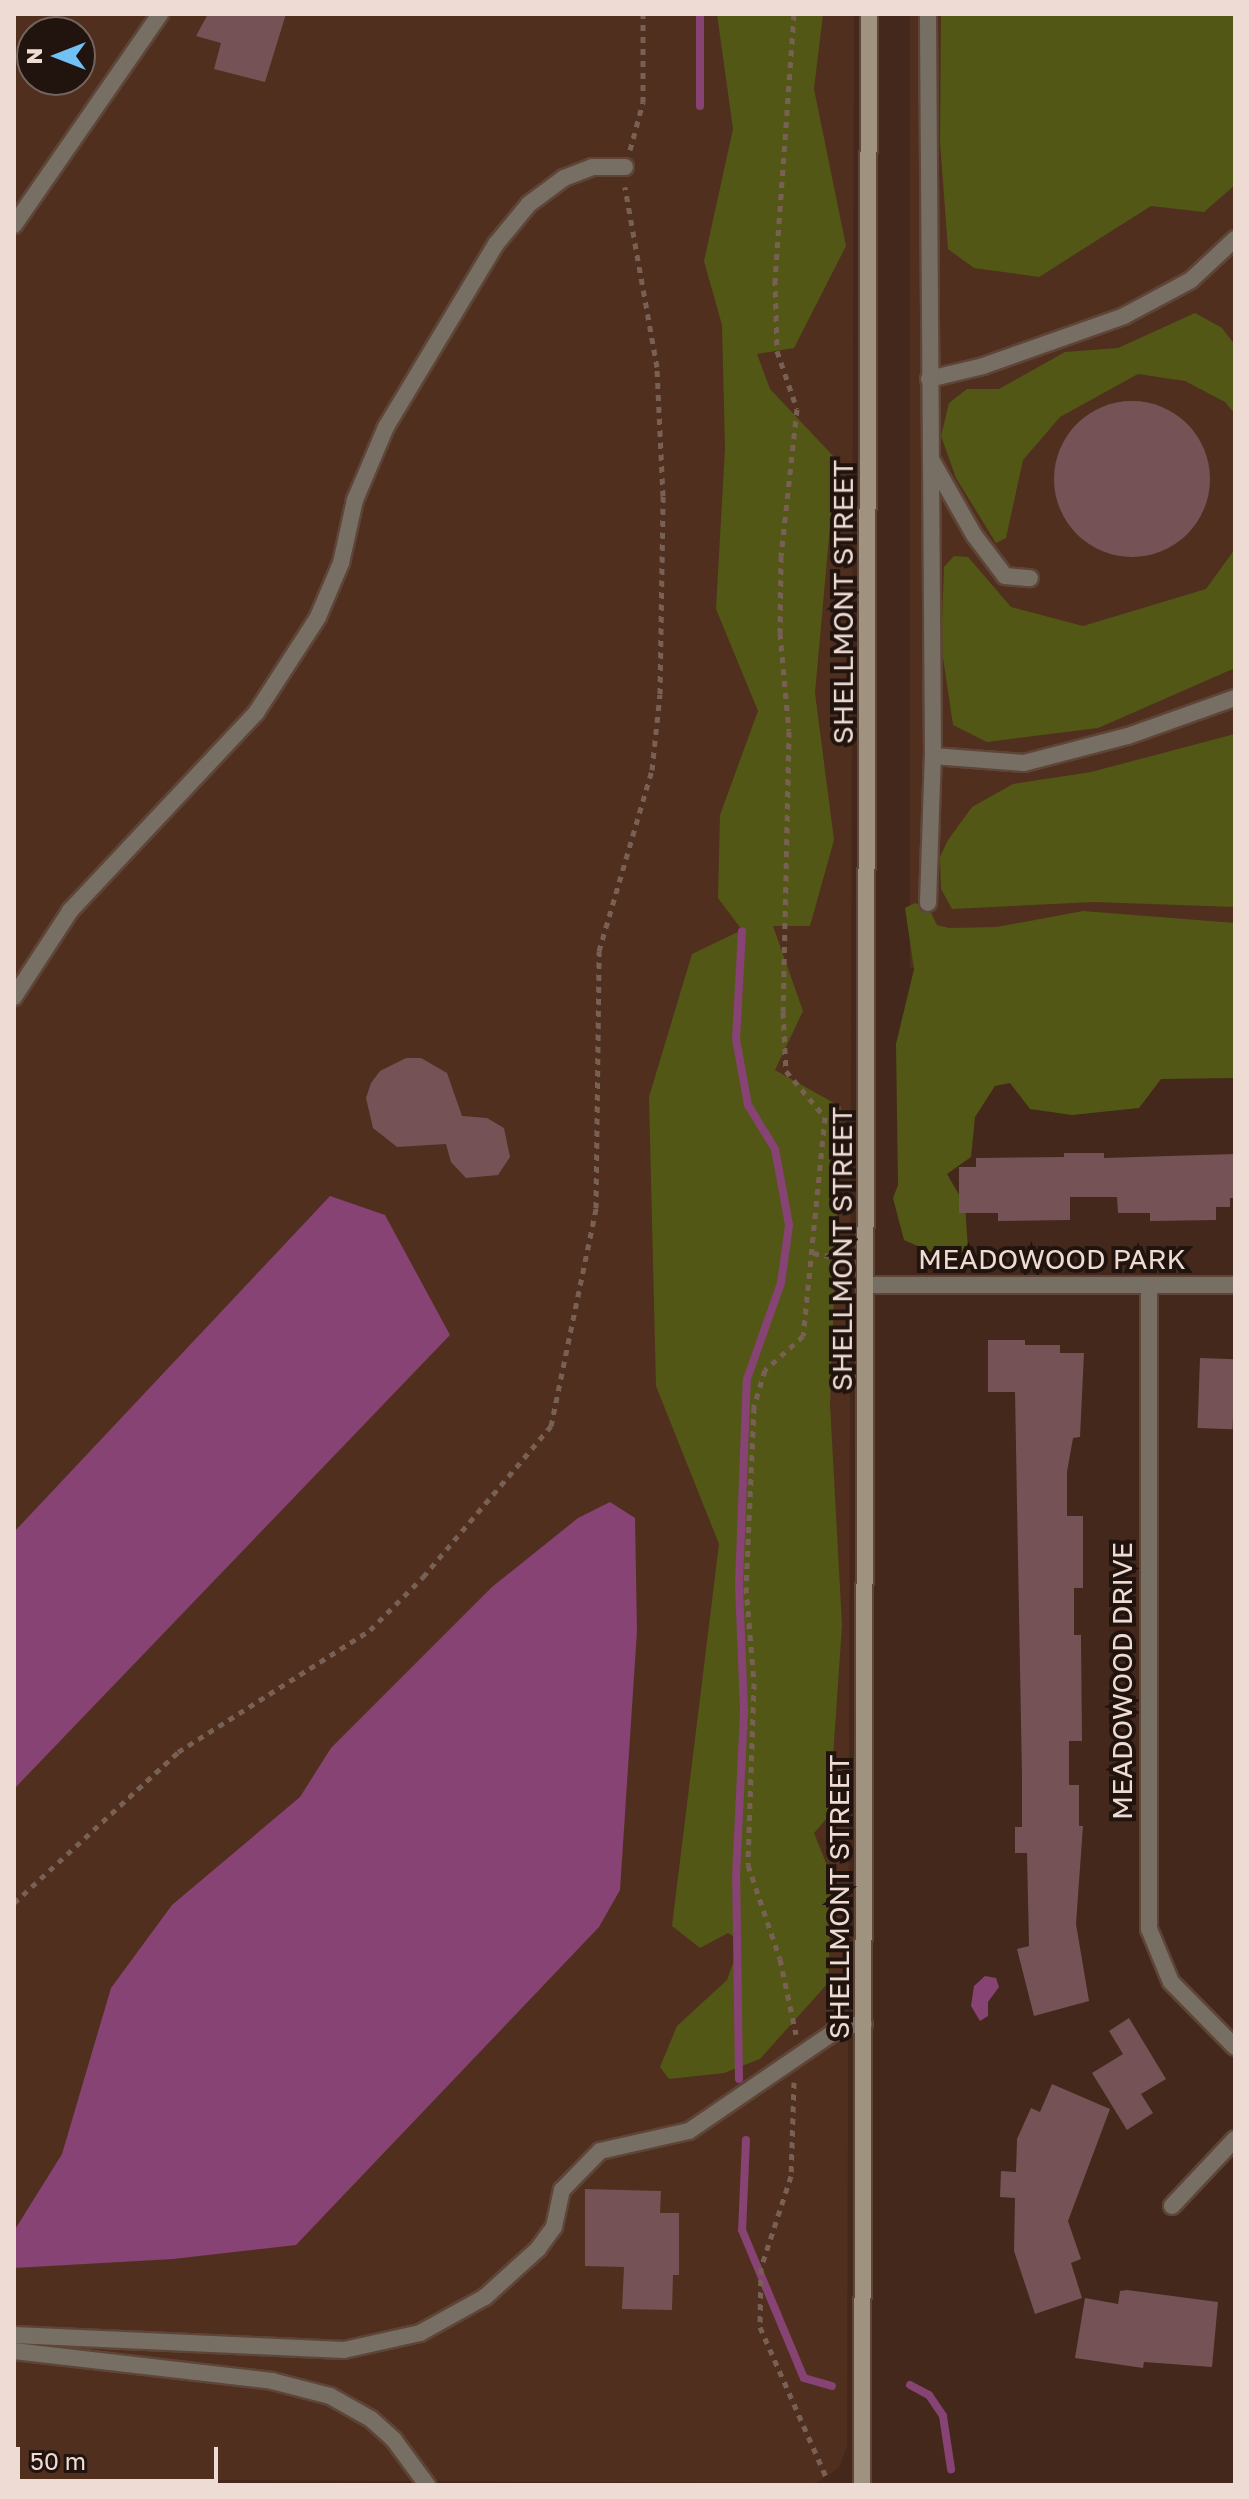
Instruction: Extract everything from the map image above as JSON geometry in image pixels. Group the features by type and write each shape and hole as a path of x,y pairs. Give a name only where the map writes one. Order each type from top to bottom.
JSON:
{"street":[{"path":"14,225 160,14"},
{"name":"SHELLMONT STREET","path":"862,2485 868,1285 869,14"},
{"path":"928,14 933,756 928,903"},
{"path":"14,997 70,911 256,713 310,629 341,563 355,500 386,427 496,244 529,204 564,178 592,167 625,167"},
{"path":"929,379 983,366 1124,316 1191,280 1235,239"},
{"path":"931,460 974,535 1005,576 1030,578"},
{"path":"933,756 1024,763 1128,736 1235,698"},
{"name":"MEADOWOOD PARK","path":"868,1285 1235,1285"},
{"name":"MEADOWOOD DRIVE","path":"1149,1285 1149,1929 1171,1982 1235,2047"},
{"path":"14,2335 344,2350 420,2333 485,2297 538,2249 554,2227 562,2190 600,2151 689,2131 843,2026 864,2024"},
{"path":"1172,2206 1235,2139"},
{"path":"14,2351 272,2381 330,2396 371,2419 394,2440 427,2485"}],"path":[{"path":"14,1903 178,1752 370,1630 551,1426 596,1208 599,951 652,770 660,694 663,496 657,367 625,203 625,167 643,102 643,14"},
{"path":"794,14 775,279 777,351 797,409 781,571 780,633 789,731 783,1012 786,1071 825,1117 803,1336 765,1370 754,1407 746,1587 754,1683 748,1865 780,1959 797,2041"},
{"path":"813,1253 853,1260"},
{"path":"794,2081 791,2176 761,2268 760,2327 827,2479"}],"shaded area":[{"path":"14,14 854,14 847,2446 839,2468 816,2483 14,2479"},
{"path":"910,14 1235,14 1235,968 910,968"},
{"path":"330,1196 385,1215 450,1335 14,1789 14,1532"},
{"path":"610,1502 635,1518 637,1631 620,1890 599,1927 296,2245 173,2259 14,2268 14,2231 62,2154 111,1988 172,1905 300,1797 331,1748 492,1587 578,1518"},
{"path":"985,1976 996,1978 999,1987 988,2002 988,2016 980,2021 971,2006 974,1986"}],"green space":[{"path":"717,14 823,14 814,89 846,246 794,348 757,354 770,389 836,459 815,693 834,840 810,926 773,926 803,1011 775,1070 841,1107 830,1404 842,1625 829,1816 814,1833 832,1878 828,1983 760,2059 724,2073 669,2079 660,2067 677,2026 727,1980 741,1941 728,1933 700,1948 672,1926 719,1544 656,1386 649,1097 692,954 742,930 718,898 720,815 758,711 716,609 725,448 722,325 704,261 733,129"},
{"path":"941,14 1235,14 1235,185 1204,212 1151,206 1039,277 974,268 948,249 940,142"},
{"path":"1195,313 1222,328 1235,345 1235,414 1225,402 1185,381 1138,374 1060,417 1023,460 1006,538 996,543 956,478 941,436 949,403 967,389 999,389 1065,352 1118,348"},
{"path":"1235,549 1235,668 1098,728 987,742 953,725 941,644 944,567 954,556 968,557 1011,607 1083,626 1206,589"},
{"path":"1235,734 1235,907 1094,902 952,909 941,889 940,857 948,840 972,807 1013,784 1091,772"},
{"path":"915,903 929,909 937,925 949,928 997,927 1083,911 1235,923 1235,1078 1161,1079 1139,1108 1072,1115 1030,1109 1010,1083 995,1086 975,1117 971,1157 947,1174 965,1205 968,1249 963,1255 936,1254 904,1240 893,1198 898,1185 896,1044 914,969 905,908"}],"building":[{"path":"208,14 286,14 265,82 214,69 221,43 196,36"},
{"path":"1132,401 1162,407 1187,424 1204,449 1210,479 1204,509 1187,534 1162,551 1132,557 1102,551 1077,534 1060,509 1054,479 1060,449 1077,424 1102,407"},
{"path":"406,1058 421,1058 447,1073 462,1116 487,1118 504,1128 510,1157 498,1175 466,1178 451,1162 446,1144 397,1147 373,1128 366,1098 371,1083 380,1071"},
{"path":"1064,1153 1104,1153 1104,1158 1235,1154 1235,1198 1230,1198 1230,1207 1216,1207 1216,1220 1150,1221 1150,1213 1118,1213 1117,1197 1070,1197 1070,1220 998,1221 998,1213 959,1213 959,1167 976,1167 976,1158 1064,1157"},
{"path":"988,1340 1025,1340 1025,1345 1060,1345 1060,1353 1084,1353 1080,1437 1073,1438 1067,1472 1067,1516 1083,1516 1083,1588 1074,1588 1074,1635 1081,1635 1082,1741 1069,1741 1069,1785 1079,1785 1079,1826 1083,1826 1076,1924 1089,2001 1034,2016 1017,1949 1029,1946 1027,1853 1015,1853 1015,1827 1022,1827 1022,1778 1015,1392 988,1392"},
{"path":"1200,1358 1235,1359 1233,1429 1198,1428"},
{"path":"1129,2018 1166,2079 1141,2094 1153,2113 1127,2130 1092,2073 1123,2054 1109,2031"},
{"path":"1052,2084 1110,2109 1068,2221 1081,2259 1071,2263 1082,2298 1035,2314 1014,2251 1015,2198 1000,2197 1001,2171 1016,2172 1017,2139 1031,2108 1040,2112"},
{"path":"585,2189 661,2191 660,2213 679,2213 679,2275 673,2275 672,2310 622,2309 624,2267 585,2266"},
{"path":"1120,2291 1218,2302 1212,2367 1144,2362 1143,2368 1075,2358 1085,2298 1118,2304"}],"waterway":[{"path":"700,14 700,106"},
{"path":"739,2079 736,1876 744,1710 739,1584 747,1379 781,1283 789,1225 775,1149 748,1105 736,1039 742,931"},
{"path":"746,2140 742,2230 804,2378 832,2386"},
{"path":"910,2385 929,2395 943,2416 951,2469"}]}
